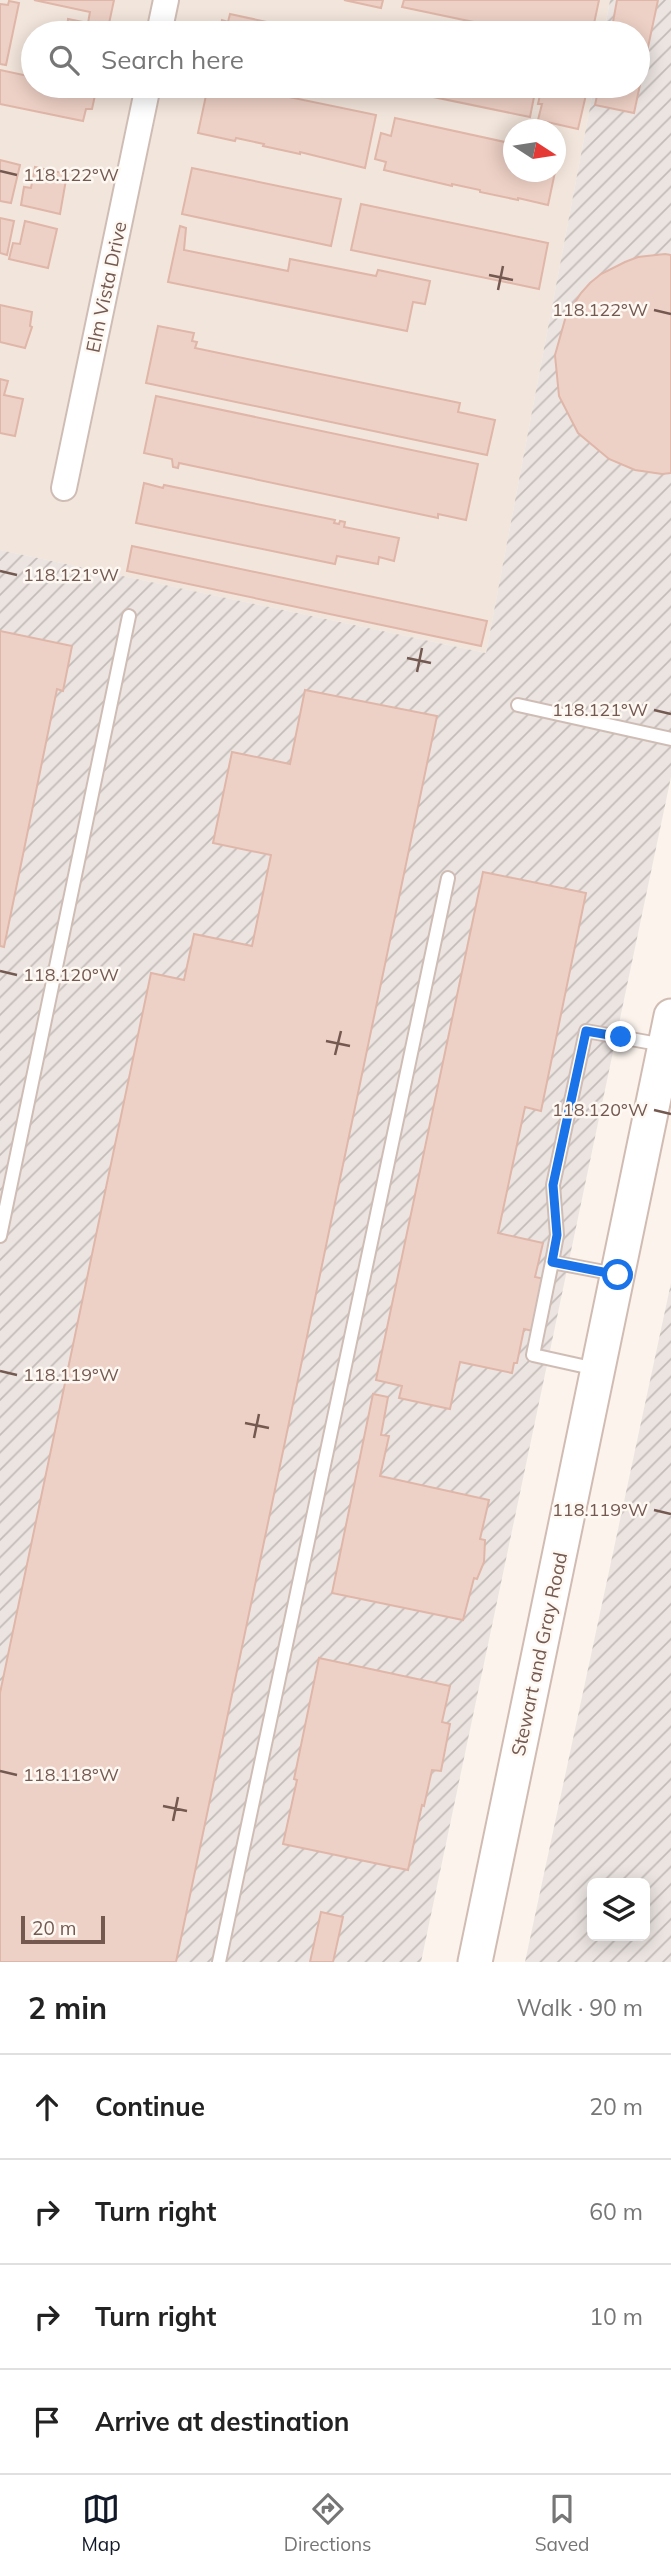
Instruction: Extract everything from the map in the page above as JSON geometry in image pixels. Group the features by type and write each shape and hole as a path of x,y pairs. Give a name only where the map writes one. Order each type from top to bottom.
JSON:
{"main road":[{"name":"Stewart and Gray Road","path":"475,1962 668,1031"}],"street":[{"path":"162,21 166,0"},
{"name":"Elm Vista Drive","path":"64,488 145,98"}],"lane":[{"path":"0,1236 129,616"},
{"path":"518,705 671,739"},
{"path":"219,1962 448,878"},
{"path":"598,1370 533,1354 557,1235 553,1185 586,1031 668,1031"},
{"path":"552,1262 618,1275"}],"shaded area":[{"path":"0,0 610,0 606,21 21,21 21,98 592,98 486,653 0,550"},
{"path":"610,0 671,0 671,777 421,1962 0,1962 0,550 486,653 592,98 650,98 650,21 606,21"},
{"path":"671,1283 671,1962 525,1962"}],"building":[{"path":"34,0 114,0 110,21 88,21 90,12"},
{"path":"344,0 383,0 381,8"},
{"path":"404,0 599,0 595,21 469,21 402,7"},
{"path":"617,0 658,0 650,38 650,21 613,21"},
{"path":"9,1 19,3 6,65 0,64 0,4 8,5"},
{"path":"230,14 262,21 228,21"},
{"path":"0,70 21,74 21,98 94,98 92,109 86,109 83,121 0,104"},
{"path":"205,98 294,98 376,115 365,168 236,138 235,141 198,133"},
{"path":"438,98 534,98 530,117"},
{"path":"539,98 585,98 578,129 566,126 566,119 538,119 542,104 538,104"},
{"path":"596,98 637,98 634,113 595,105"},
{"path":"395,118 503,142 503,182 553,182 548,205 384,170 386,162 375,159 381,133 391,136"},
{"path":"0,160 20,165 11,203 0,201"},
{"path":"35,167 67,174 60,214 21,205 24,187 31,188"},
{"path":"192,168 341,199 331,246 182,214"},
{"path":"361,204 548,243 539,289 351,250"},
{"path":"0,218 14,221 7,255 0,253"},
{"path":"25,221 57,229 48,268 9,259 13,243 20,244"},
{"path":"180,226 186,228 184,250 288,271 290,259 376,276 378,270 430,281 425,304 413,302 407,331 168,282"},
{"path":"671,255 671,473 662,474 635,470 609,459 578,433 559,396 555,355 566,316 590,283 625,262 638,257"},
{"path":"0,305 32,312 32,327 25,348 0,342"},
{"path":"158,326 194,333 192,341 197,342 195,348 460,403 458,412 495,420 487,455 146,383"},
{"path":"0,379 8,381 4,395 23,399 15,436 0,433"},
{"path":"156,396 478,464 466,520 438,514 438,518 179,463 178,468 173,467 172,459 144,453"},
{"path":"144,483 335,520 334,523 339,524 340,521 345,522 344,527 399,538 394,561 379,557 378,564 337,556 335,564 136,523"},
{"path":"132,546 487,621 481,646 127,571"},
{"path":"0,631 72,646 63,691 57,689 4,947 0,946"},
{"path":"305,690 437,716 176,1962 0,1962 0,1693 151,973 184,980 194,934 252,946 271,855 213,843 232,752 290,764"},
{"path":"483,872 586,893 541,1111 525,1107 498,1233 543,1243 535,1277 545,1279 533,1331 524,1329 517,1363 514,1363 512,1373 460,1362 450,1409 399,1398 402,1386 376,1380"},
{"path":"373,1394 388,1397 381,1435 389,1436 380,1476 489,1500 480,1539 485,1540 484,1562 477,1579 474,1578 463,1620 332,1593"},
{"path":"319,1658 450,1686 442,1722 450,1724 441,1771 432,1770 408,1870 283,1844"},
{"path":"321,1912 343,1917 333,1962 310,1962"}],"route":[{"path":"618,1275 552,1262 557,1235 553,1185 586,1031 621,1037"}]}
